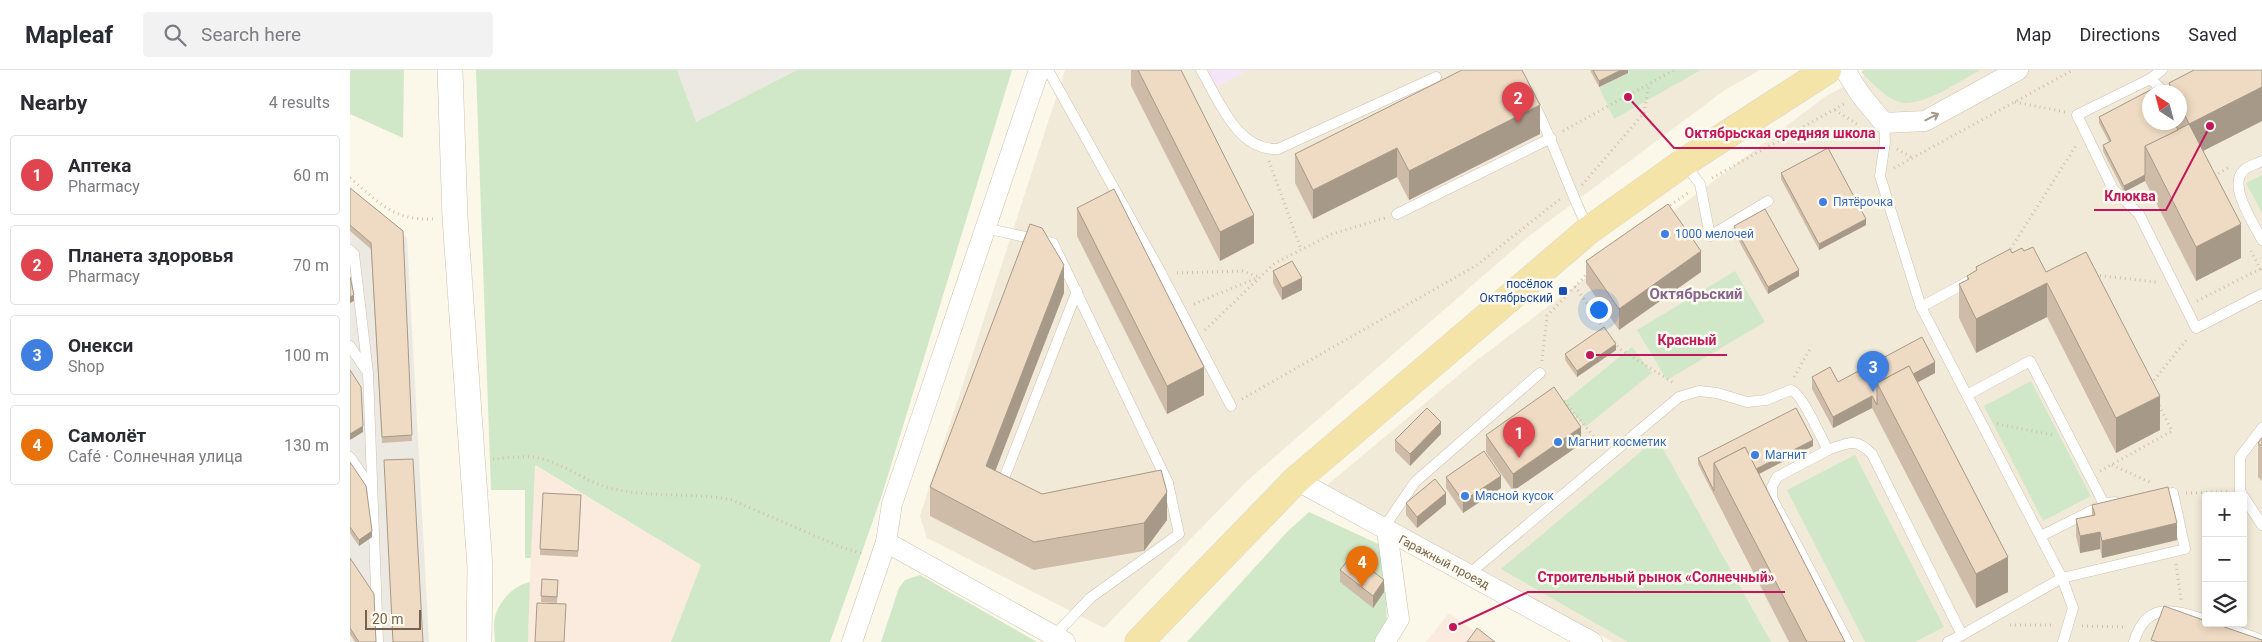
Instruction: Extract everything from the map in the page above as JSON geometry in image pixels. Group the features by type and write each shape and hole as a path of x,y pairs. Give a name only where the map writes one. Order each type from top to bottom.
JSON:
{"main road":[{"path":"1139,642 1296,480 1589,230 1683,163 1827,70"}],"street":[{"path":"450,70 455,218 480,567 479,642"},
{"path":"852,642 886,542 892,504 1039,70"},
{"path":"1845,70 1860,94 1884,123 1924,121 2018,70"},
{"name":"Гаражный проезд","path":"1296,480 1592,642"},
{"path":"1385,530 1399,620 1385,642"},
{"path":"886,542 1060,639"}],"lane":[{"path":"1048,70 1161,273 1231,406"},
{"path":"1201,70 1239,132 1252,144 1264,149 1278,148 1436,77"},
{"path":"2162,70 2150,79 2077,115 2113,189 2139,214 2196,328 2262,294"},
{"path":"2150,79 2157,85"},
{"path":"1530,95 1574,190 1589,230"},
{"path":"1884,123 1885,142 1880,176 1921,307 2062,578 2073,608 2063,642"},
{"path":"1397,214 1551,138"},
{"path":"2262,161 2244,170 2238,179 2238,191 2262,240"},
{"path":"1683,163 1700,184 1710,236 1768,201"},
{"path":"985,228 1053,243 1168,483 1179,534 1090,598 1060,639"},
{"path":"350,250 354,254 368,372 378,642"},
{"path":"1921,307 2000,265"},
{"path":"1010,490 1001,486 1077,292"},
{"path":"350,346 368,372"},
{"path":"1967,395 2030,361 2104,504"},
{"path":"1385,530 1415,482 1540,374"},
{"path":"1469,574 1679,397 1699,391 1717,393 1748,402 1766,400 1786,390 1795,391 1828,450"},
{"path":"2262,428 2240,457 2240,491 2262,525"},
{"path":"1848,642 1772,498 1772,487 1777,476 1828,450 1851,442 1862,444 1872,454 1962,635"},
{"path":"350,457 372,490"},
{"path":"1139,490 1168,483"},
{"path":"1948,642 2062,578 2185,549 2174,493 2148,497"},
{"path":"2041,536 2104,504 2122,501"},
{"path":"365,581 376,597"},
{"path":"2134,642 2140,628 2149,616 2157,612 2177,610 2202,619"},
{"path":"2225,627 2262,640"}],"path":[{"path":"1551,138 1674,70"},
{"path":"1880,176 2073,70"},
{"path":"1231,406 1477,265 1574,190 1644,113 1649,84"},
{"path":"1662,210 1700,184 1860,94"},
{"path":"2014,102 2077,115"},
{"path":"2000,265 2085,132"},
{"path":"1264,149 1302,250"},
{"path":"2216,185 2212,176 2237,164"},
{"path":"350,178 392,213 419,220 455,218"},
{"path":"1196,339 1275,263 1332,234 1397,214"},
{"path":"2097,283 2092,275 2173,283 2198,301 2260,268 2247,243"},
{"path":"1594,267 1547,316 1540,374 1610,456"},
{"path":"1161,273 1242,271 1260,277"},
{"path":"1180,310 1260,277"},
{"path":"1576,286 1620,349 1690,394"},
{"path":"2145,377 2149,386 2196,328"},
{"path":"1786,390 1810,349"},
{"path":"2084,464 2100,471 2172,431 2157,401"},
{"path":"1980,420 2070,438"},
{"path":"472,460 531,457 545,460 613,489 648,494 715,496 732,500 841,547 874,557 886,542"},
{"path":"2174,551 2182,612"},
{"path":"1980,625 2068,625 2140,628"}],"shaded area":[{"path":"677,70 797,70 695,123"},
{"path":"1065,70 1760,70 1725,90 1529,236 1247,481 1104,628 927,538 920,516"},
{"path":"1208,70 1249,70 1217,87"},
{"path":"1875,70 2262,70 2262,642 1613,642 1326,486 1472,364 1826,96"},
{"path":"350,188 407,238 429,642 350,642"},
{"path":"534,465 701,565 671,642 528,642"},
{"path":"1449,613 1489,642 1426,642"}],"green space":[{"path":"350,70 404,70 403,138 350,114"},
{"path":"476,70 677,70 696,122 797,70 1012,70 881,498 830,642 671,642 701,565 535,465 531,558 525,558 525,490 491,490"},
{"path":"1627,70 1701,70 1614,119 1599,87 1629,73"},
{"path":"1864,70 1980,70 1934,95 1905,103 1893,100 1881,91 1861,72"},
{"path":"2262,175 2262,213 2246,183"},
{"path":"1735,271 1765,322 1667,380 1637,330"},
{"path":"1632,347 1652,373 1585,427 1564,402"},
{"path":"2031,381 2091,496 2043,521 1984,406"},
{"path":"1657,438 1771,642 1628,642 1501,569"},
{"path":"1855,455 1944,627 1915,642 1865,642 1787,490"},
{"path":"1309,512 1385,547 1387,629 1376,642 1187,642 1287,532"},
{"path":"920,575 1037,642 881,642 899,588 905,580"},
{"path":"530,582 528,642 495,642 494,620 500,605 518,586"}],"building":[{"path":"1138,70 1181,70 1254,215 1220,232"},
{"path":"1462,70 1522,70 1540,105 1409,171 1397,148 1313,190 1295,154"},
{"path":"1593,70 1621,70 1599,81"},
{"path":"2194,70 2262,70 2262,87 2189,124 2187,120 2187,85 2170,85 2169,83"},
{"path":"2142,94 2142,130 2178,130 2145,146 2145,175 2124,186 2103,145 2111,141 2099,117"},
{"path":"2189,124 2241,224 2196,247 2145,146 2177,130 2187,130 2187,125"},
{"name":"Пятёрочка","path":"1828,148 1866,219 1819,244 1781,173"},
{"path":"350,188 403,231 412,435 382,437 371,243 350,225"},
{"path":"1114,189 1204,367 1167,386 1077,208"},
{"path":"1668,204 1701,251 1619,309 1586,261"},
{"path":"1765,209 1799,270 1768,287 1734,226"},
{"path":"1030,224 1042,228 1064,265 986,466 1042,494 1161,470 1167,492 1144,523 1034,542 930,487"},
{"path":"2033,247 2046,272 2086,252 2160,396 2116,418 2047,283 1976,319 1959,284 1969,279 1967,276 1977,270 1976,267 2010,249 2012,253 2022,248 2024,251"},
{"path":"1292,261 1302,278 1282,288 1273,271"},
{"path":"350,277 354,295 350,297"},
{"path":"1604,327 1616,344 1577,371 1565,354"},
{"path":"1922,337 1935,362 1913,374 1909,366 1877,383 1877,405 1872,396 1833,417 1812,377 1830,367 1838,382"},
{"path":"1909,366 2008,557 1976,574 1877,383"},
{"path":"350,370 361,387 363,426 350,434"},
{"path":"1554,387 1581,427 1513,474 1486,435"},
{"path":"1427,408 1441,422 1410,454 1395,440"},
{"path":"1796,408 1813,440 1756,469 1745,447 1714,463 1714,491 1698,458"},
{"path":"2262,438 2262,446 2258,443"},
{"path":"1745,447 1845,642 1807,642 1714,463"},
{"path":"1484,451 1501,476 1463,501 1446,477"},
{"path":"413,459 423,642 393,642 384,460"},
{"path":"350,462 366,486 372,531 359,540 350,527"},
{"path":"1435,479 1446,493 1417,517 1406,503"},
{"path":"2168,487 2177,523 2102,541 2100,532 2080,536 2076,519 2095,515 2092,505"},
{"path":"543,493 581,495 578,551 540,549"},
{"path":"1352,555 1384,580 1373,596 1340,570"},
{"path":"350,558 374,594 376,642 359,642 350,628"},
{"path":"542,579 558,580 557,597 541,596"},
{"path":"537,603 566,604 564,642 535,642"},
{"path":"2164,606 2202,620 2202,627 2225,627 2262,640 2262,642 2158,642 2151,640"},
{"path":"1477,628 1495,642 1467,642"}],"place":[{"name":"Октябрьская средняя школа","path":"1628,97"},
{"name":"Планета здоровья","path":"1518,123"},
{"name":"Клюква","path":"2210,126"},
{"name":"Пятёрочка","path":"1823,202"},
{"name":"1000 мелочей","path":"1665,234"},
{"name":"посёлок Октябрьский","path":"1563,291"},
{"name":"Красный","path":"1590,355"},
{"name":"Онекси","path":"1873,392"},
{"name":"Магнит косметик","path":"1558,442"},
{"name":"Магнит","path":"1755,455"},
{"name":"Аптека","path":"1519,458"},
{"name":"Мясной кусок","path":"1465,496"},
{"name":"Самолёт","path":"1362,587"},
{"name":"Строительный рынок «Солнечный»","path":"1453,627"}],"district":[{"name":"Октябрьский","path":"1696,294"}]}
